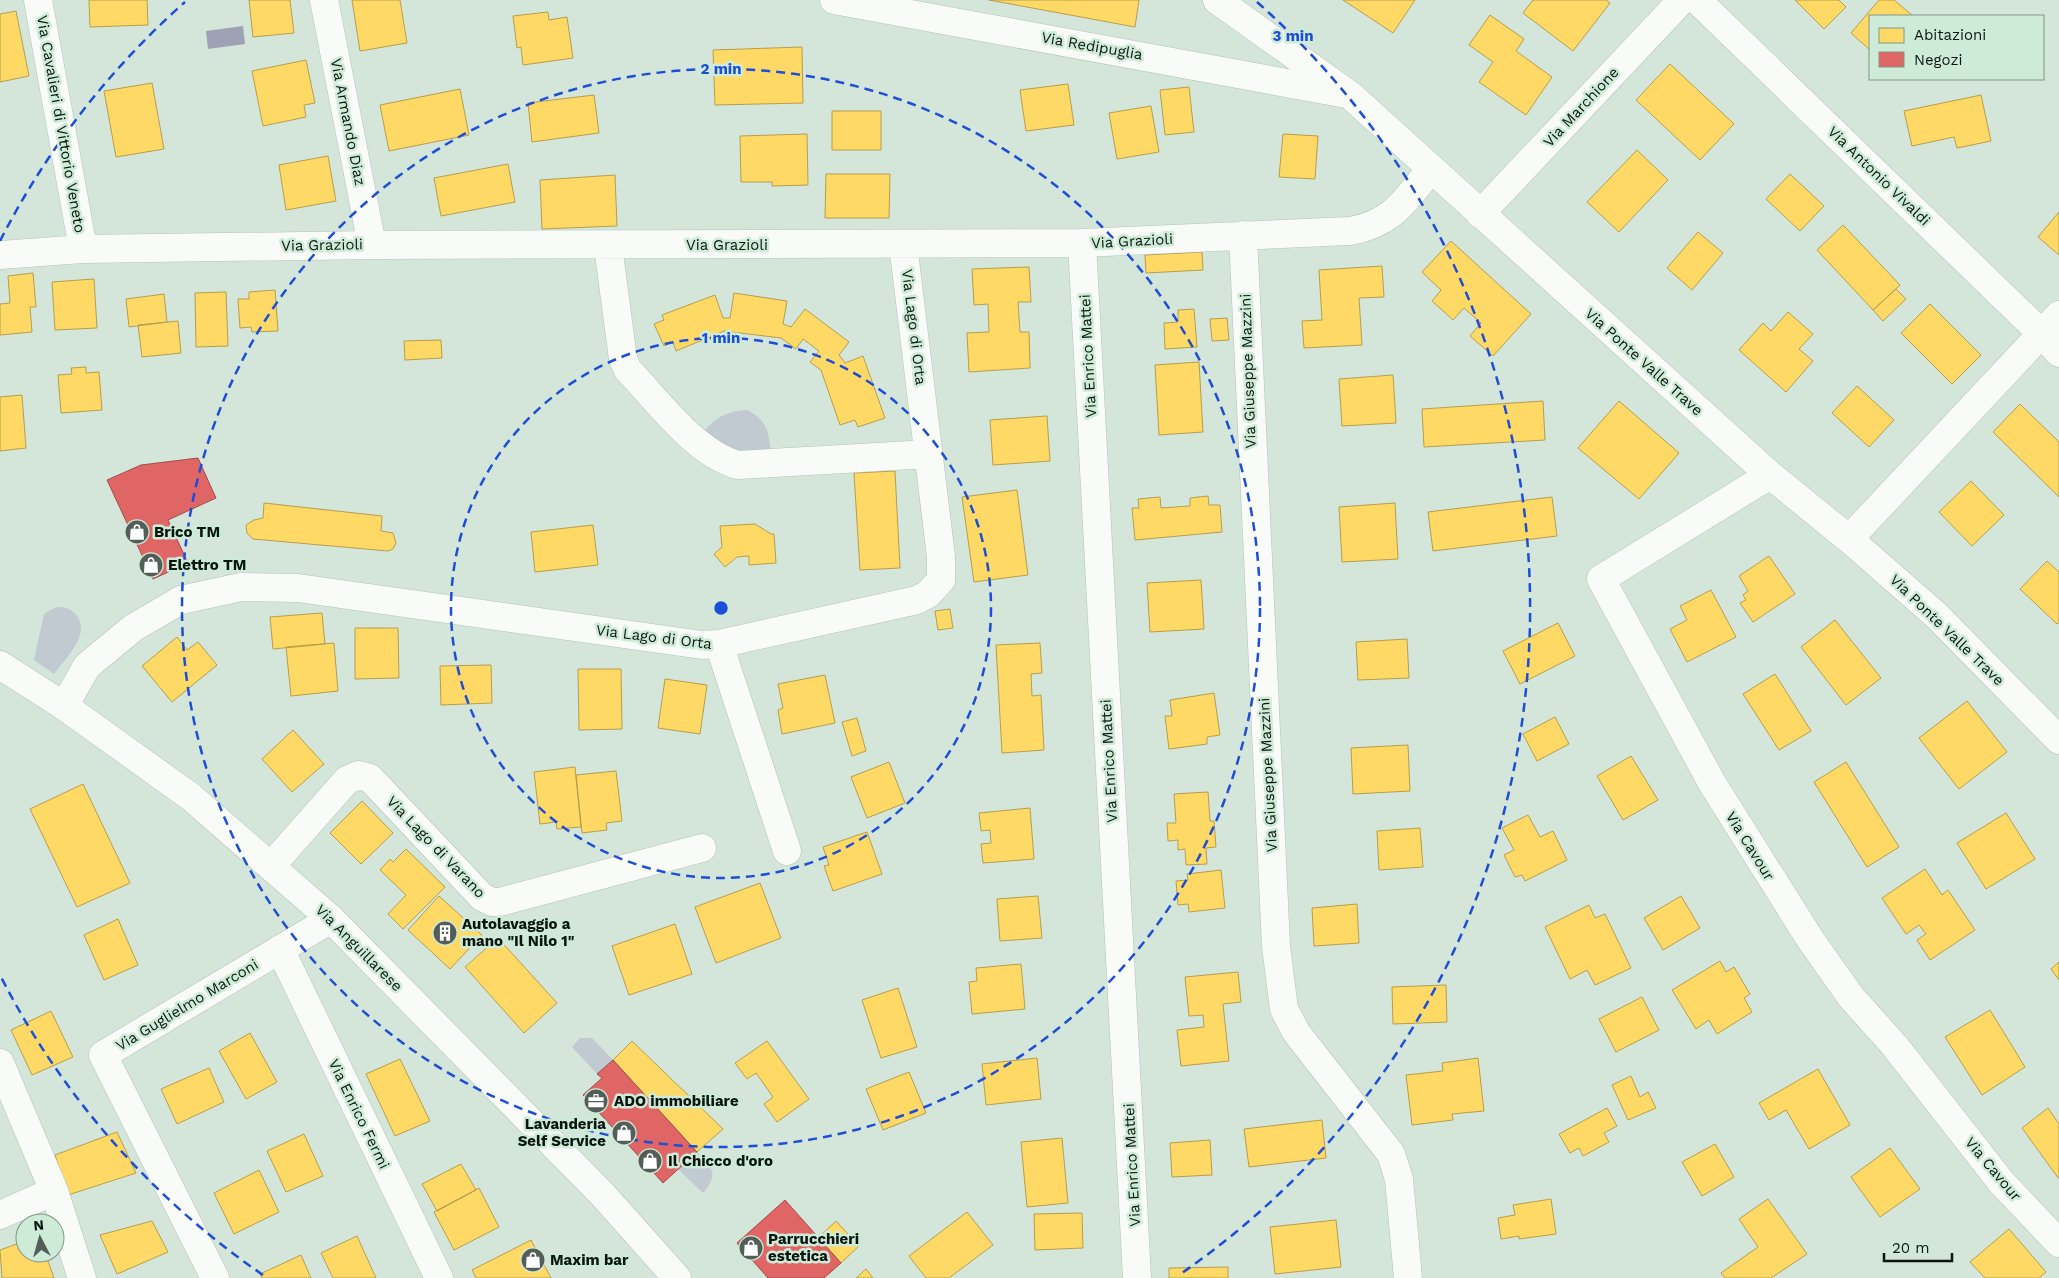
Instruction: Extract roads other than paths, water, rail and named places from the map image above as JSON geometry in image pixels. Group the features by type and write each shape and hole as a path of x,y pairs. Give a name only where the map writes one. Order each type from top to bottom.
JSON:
{"street":[{"name":"Via Cavalieri di Vittorio Veneto","path":"38,0 84,249"},
{"name":"Via Armando Diaz","path":"324,0 372,245"},
{"name":"Via Redipuglia","path":"834,0 1350,95"},
{"name":"Via Ponte Valle Trave","path":"1216,0 1350,95 1430,170 1770,475 1937,616 2059,740"},
{"name":"Via Marchione","path":"1480,214 1682,0"},
{"name":"Via Antonio Vivaldi","path":"1697,0 2053,334"},
{"path":"1390,217 1403,168 1401,142"},
{"name":"Via Grazioli","path":"0,255 84,249 372,245 608,246 1082,243 1350,231 1374,225 1390,217 1430,170"},
{"name":"Via Giuseppe Mazzini","path":"1243,236 1276,946 1284,1009 1296,1032 1391,1154 1399,1180 1408,1278"},
{"name":"Via Enrico Mattei","path":"1082,243 1138,1278"},
{"name":"Via Lago di Orta","path":"64,706 87,666 133,628 181,600 241,587 298,588 697,644 718,644 917,600 936,588 942,572 903,244"},
{"path":"608,246 623,359 628,370 702,448 726,462 755,466 929,454"},
{"path":"1848,539 2053,334"},
{"name":"Via Cavour","path":"1770,475 1601,579 1712,783 1810,939 1852,997 1894,1045 2002,1183 2059,1243"},
{"path":"718,644 787,851"},
{"name":"Via Anguillarese","path":"0,665 64,706 191,796 331,919 607,1199 677,1278"},
{"name":"Via Lago di Varano","path":"271,866 347,780 359,775 370,778 482,897 492,902 500,902 702,848"},
{"name":"Via Guglielmo Marconi","path":"215,1278 103,1055 331,919"},
{"name":"Via Enrico Fermi","path":"280,949 439,1278"},
{"path":"0,1063 54,1191 82,1278"},
{"path":"0,1215 54,1191"}],"water":[{"path":"243,26 245,44 208,49 206,31"}],"place":[{"name":"Brico TM","path":"137,532"},
{"name":"Elettro TM","path":"151,565"},
{"name":"Autolavaggio a mano \"Il Nilo 1\"","path":"445,933"},
{"name":"ADO immobiliare","path":"596,1101"},
{"name":"Lavanderia Self Service","path":"624,1133"},
{"name":"Il Chicco d'oro","path":"650,1161"},
{"name":"Parrucchieri estetica","path":"751,1248"},
{"name":"Maxim bar","path":"533,1260"}]}
